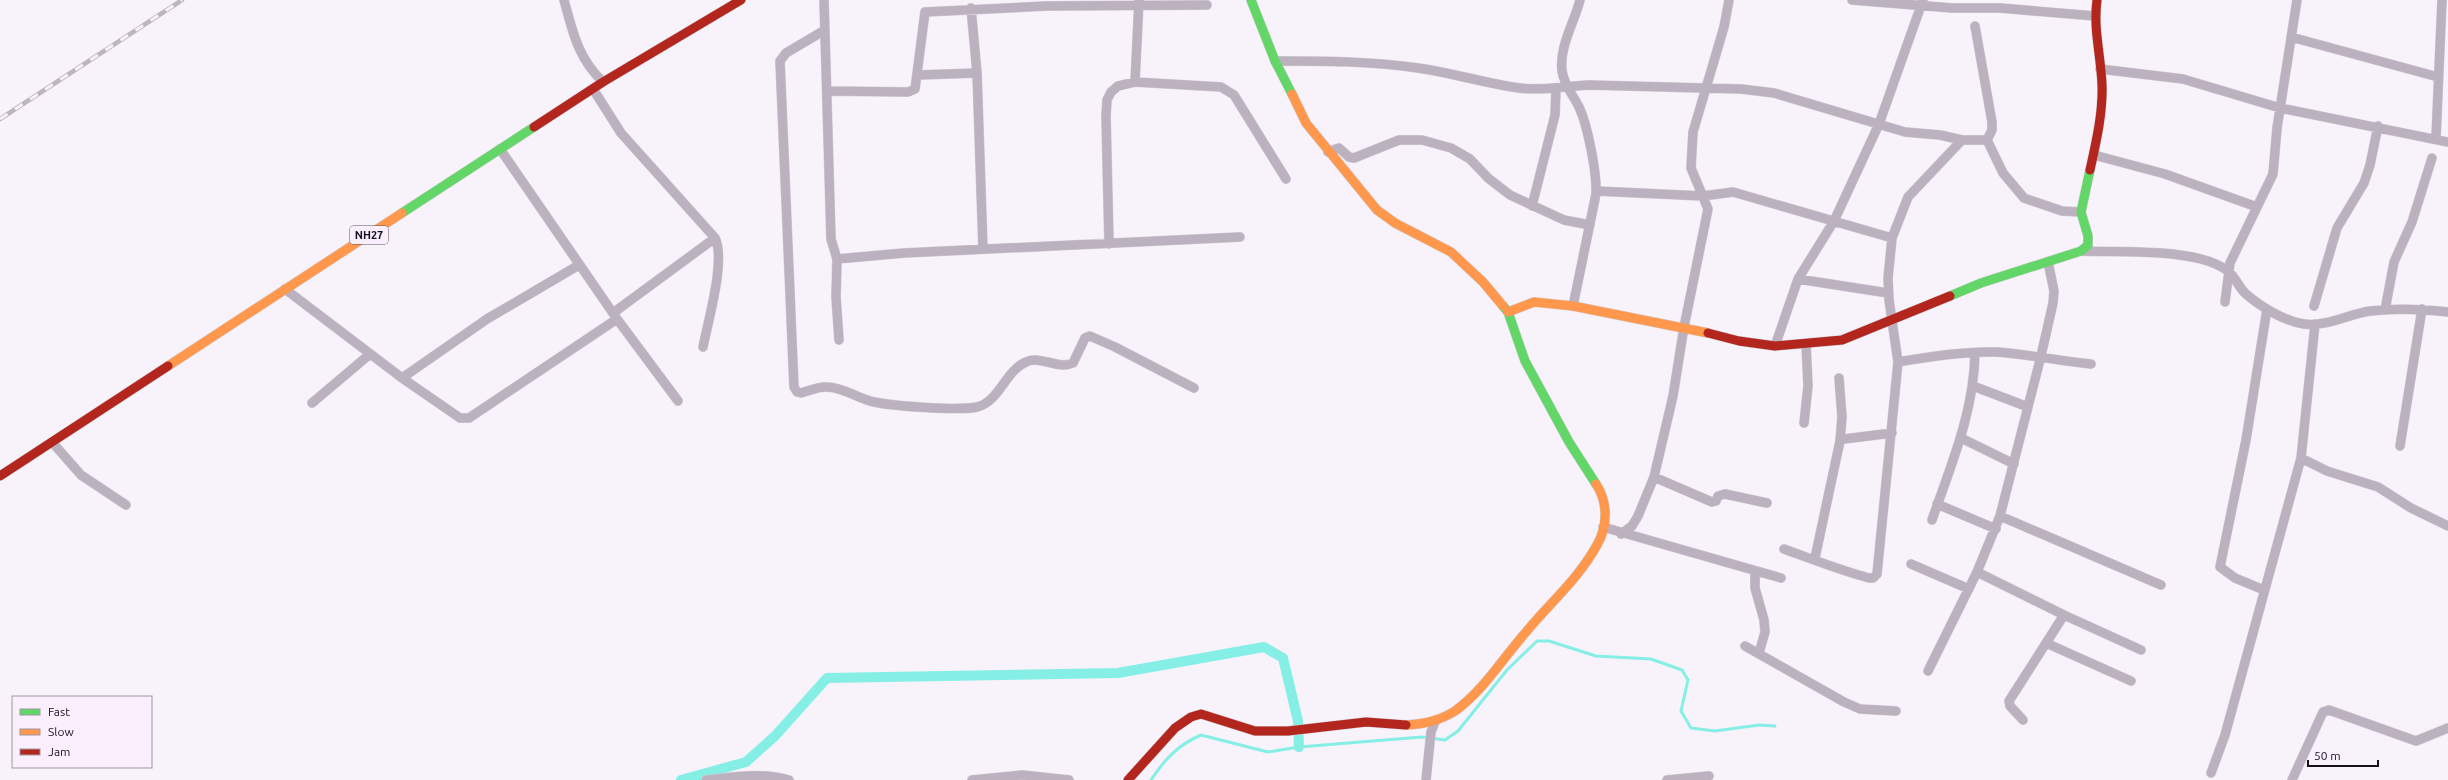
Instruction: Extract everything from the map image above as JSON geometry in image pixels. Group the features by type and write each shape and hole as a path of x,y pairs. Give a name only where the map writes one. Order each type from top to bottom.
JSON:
{"main road":[{"name":"NH27","path":"0,476 602,82 741,0"},
{"path":"1128,780 1175,728 1191,717 1201,714 1255,732 1288,731 1366,722 1407,725 1435,722 1454,711 1474,695 1526,631 1576,577 1598,544 1606,516 1601,492 1569,442 1525,361 1508,312 1483,282 1450,252 1395,223 1377,210 1328,152 1306,123 1274,61 1251,0"},
{"path":"1508,312 1534,302 1573,306 1684,327 1739,341 1775,346 1806,344 1842,340 1982,283 2081,251 2088,245 2081,212 2094,155 2102,86 2096,16 2097,0"}],"street":[{"path":"564,0 581,56 589,69 602,82"},
{"path":"824,0 831,239 837,259 836,297 839,340"},
{"path":"1573,306 1590,225 1597,177 1580,109 1567,86 1562,71 1564,48 1580,0"},
{"path":"1621,534 1632,526 1638,516 1654,477 1673,396 1684,327 1708,209 1691,168 1693,132 1705,87 1724,27 1729,0"},
{"path":"1852,0 2000,8 2096,16"},
{"path":"2225,302 2230,263 2273,174 2280,108 2297,0"},
{"path":"2436,138 2438,77 2445,14 2442,0"},
{"path":"827,91 908,92 915,89 925,12 971,8 1138,2 1206,5"},
{"path":"1135,82 1138,2"},
{"path":"1775,346 1798,279 1834,221 1879,124 1922,3"},
{"path":"971,8 977,73 983,249"},
{"path":"1975,26 1992,122 1992,130 1987,140"},
{"path":"825,30 786,53 780,60 794,387 797,392 801,393 828,386 874,402 927,407 978,407 998,391 1016,369 1026,362 1033,360 1059,366 1073,363 1085,338 1090,336 1115,346 1194,388"},
{"path":"2291,37 2438,77"},
{"path":"1274,61 1353,61 1419,68 1520,88 1556,89 1567,86 1705,87 1774,93 1905,132 1940,135 1962,140 1987,140"},
{"path":"2100,69 2183,79 2280,108 2378,126 2436,138 2448,142"},
{"path":"918,75 977,73"},
{"path":"1109,244 1108,100 1111,92 1118,86 1135,82 1210,85 1228,90 1245,111 1286,179"},
{"path":"593,89 621,133 715,238 719,247 720,262 703,347"},
{"path":"1532,206 1554,115 1556,89"},
{"path":"2314,306 2337,228 2364,183 2378,126"},
{"path":"1328,152 1339,148 1349,158 1354,158 1399,140 1422,140 1451,148 1470,159 1488,178 1510,195 1564,220 1590,225"},
{"path":"1784,549 1815,558 1837,570 1869,578 1875,577 1892,433 1898,362 1888,293 1892,238 1908,197 1962,140"},
{"path":"1987,140 2003,173 2024,198 2062,211 2081,212"},
{"path":"500,149 579,265 678,402"},
{"path":"2094,155 2165,174 2257,207"},
{"path":"2385,310 2394,262 2412,222 2432,158"},
{"path":"1596,191 1703,196 1733,192 1892,238"},
{"path":"285,289 452,414 460,418 469,418 615,316 715,238"},
{"path":"837,259 983,249 1240,238"},
{"path":"2081,251 2187,255 2206,261 2229,272 2245,293 2267,309 2304,324 2315,324 2368,311 2422,309 2448,312"},
{"path":"1928,671 1977,572 1996,529 2000,516 2042,356 2054,291 2048,262"},
{"path":"402,378 487,319 579,265"},
{"path":"1798,279 1888,293"},
{"path":"2264,590 2235,578 2220,567 2246,440 2267,309"},
{"path":"2400,446 2422,309"},
{"path":"2211,773 2225,735 2301,458 2315,324"},
{"path":"1804,423 1808,386 1806,344"},
{"path":"1898,362 1975,353 2042,356 2091,364"},
{"path":"1932,520 1967,421 1973,386 1975,353"},
{"path":"312,403 370,354"},
{"path":"1815,558 1840,441 1842,416 1839,378"},
{"path":"1973,386 2028,407"},
{"path":"1840,441 1844,439 1892,433"},
{"path":"1960,438 2014,464"},
{"path":"52,442 81,475 126,505"},
{"path":"2301,458 2327,471 2378,487 2411,508 2448,526"},
{"path":"1654,477 1712,502 1716,501 1718,496 1725,494 1766,503"},
{"path":"1937,504 1996,529"},
{"path":"2000,516 2161,585"},
{"path":"1603,528 1781,578"},
{"path":"1911,564 1969,589"},
{"path":"1755,571 1755,588 1764,620 1765,632 1759,653"},
{"path":"1977,572 2064,615 2141,650"},
{"path":"2023,720 2010,706 2009,701 2064,615"},
{"path":"2046,643 2132,681"},
{"path":"1745,646 1844,702 1860,708 1896,711"},
{"path":"2292,780 2323,712 2329,710 2416,741 2448,728"},
{"path":"1426,780 1431,732 1435,722"},
{"path":"706,780 750,775 777,776 789,780"},
{"path":"972,780 1022,775 1069,780"},
{"path":"1667,780 1709,776"}],"waterway":[{"path":"1151,780 1173,753 1185,743 1201,735 1268,752 1299,747 1422,737 1445,740 1458,731 1507,670 1537,641 1549,641 1596,656 1651,659 1682,670 1688,680 1681,711 1691,728 1715,731 1759,725 1775,726"},
{"path":"681,780 746,762 775,736 827,678 1118,673 1264,647 1283,658 1298,721 1299,747"}],"railway":[{"path":"0,119 182,0"}],"traffic: fast":[{"path":"1251,0 1275,61 1292,94"},
{"path":"402,213 534,127"},
{"path":"1950,296 1981,283 2081,251 2088,245 2088,236 2081,212 2090,170"},
{"path":"1503,306 1508,312 1525,361 1569,442 1596,484"}],"traffic: slow":[{"path":"1292,94 1306,123 1377,210 1395,223 1451,252 1483,282 1503,306"},
{"path":"168,366 402,213"},
{"path":"1508,312 1534,302 1573,306 1708,333"},
{"path":"1406,725 1437,720 1455,711 1465,703 1484,684 1535,621 1582,568 1601,538 1605,522 1603,498 1596,484"}],"traffic: jam":[{"path":"534,127 603,82 741,0"},
{"path":"2090,170 2099,128 2102,96 2096,21 2097,0"},
{"path":"1708,333 1739,341 1775,346 1842,340 1950,296"},
{"path":"0,476 168,366"},
{"path":"1128,780 1175,728 1191,717 1201,714 1255,731 1288,731 1366,722 1406,725"}]}
